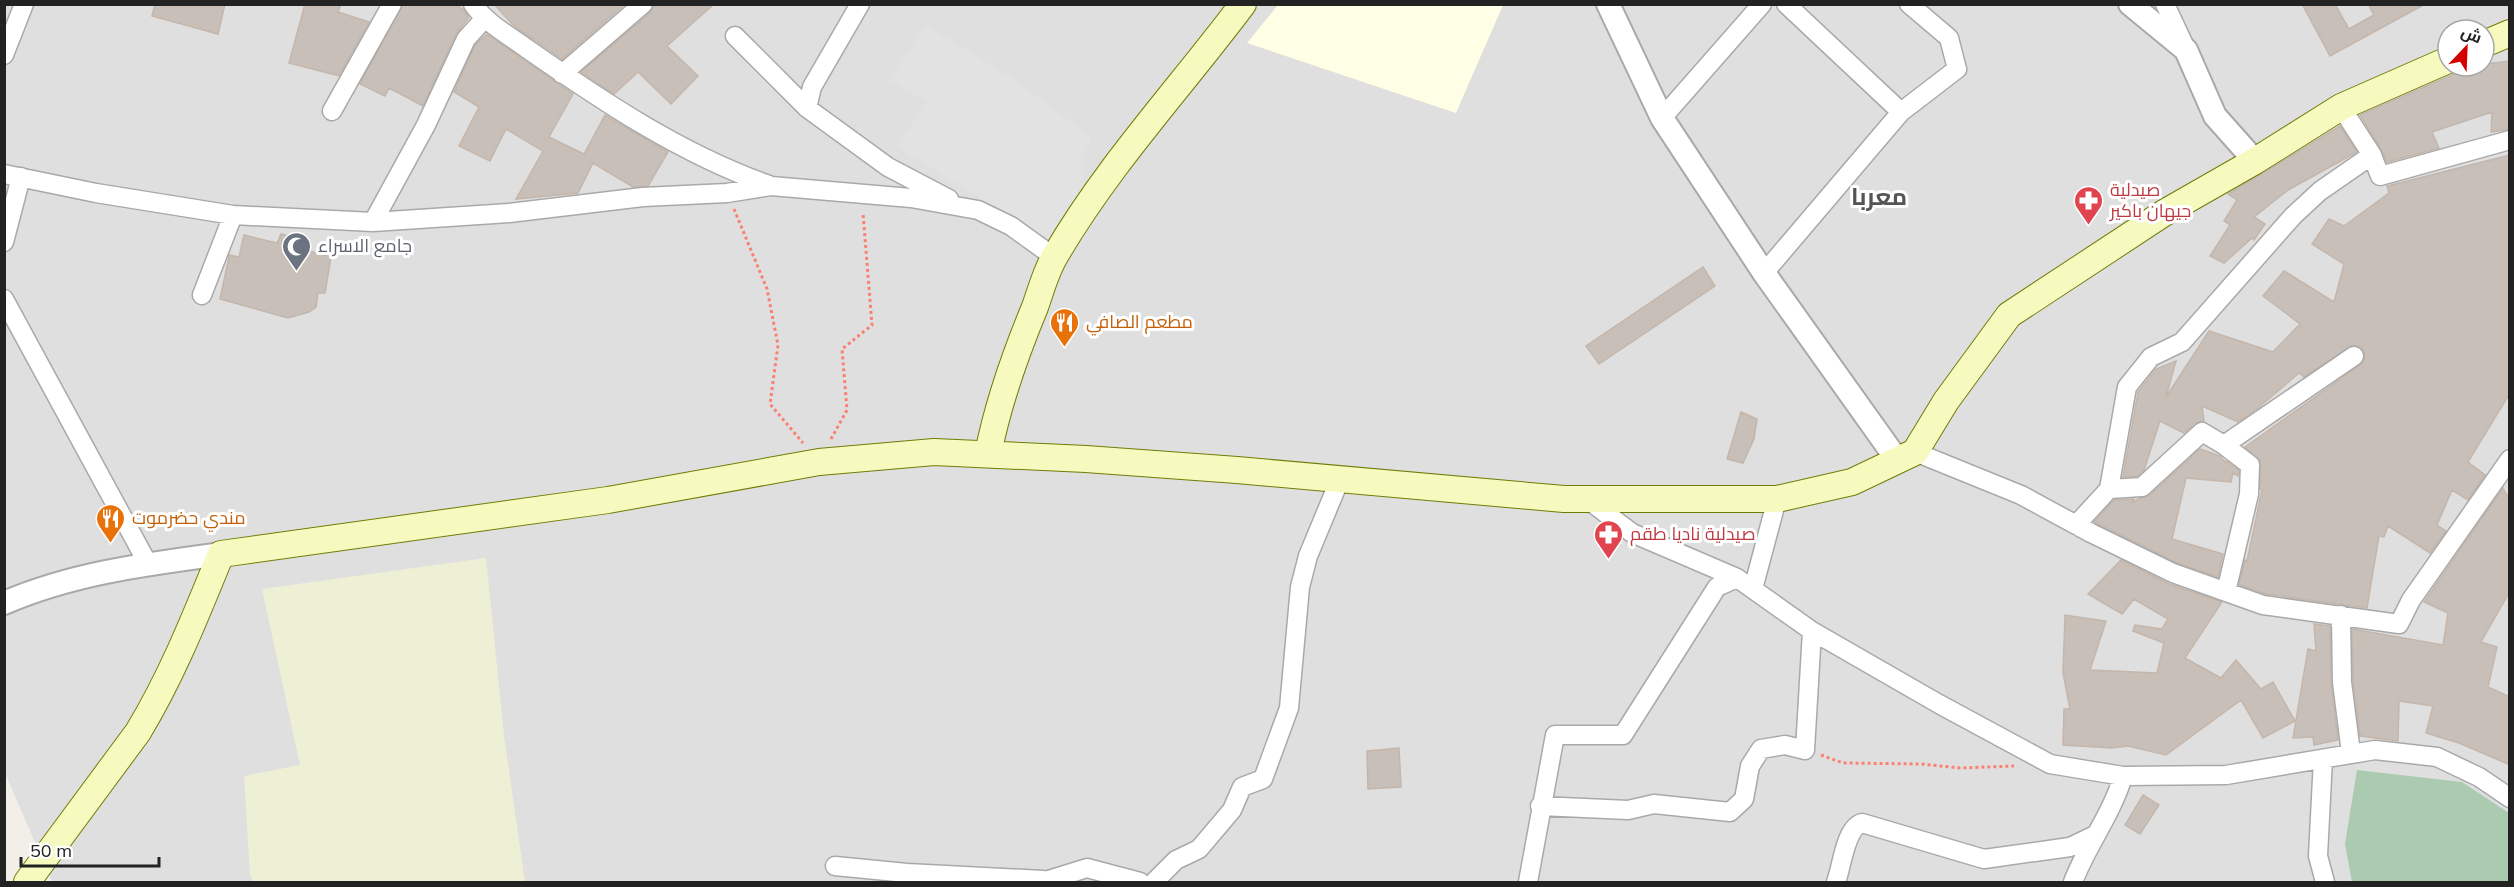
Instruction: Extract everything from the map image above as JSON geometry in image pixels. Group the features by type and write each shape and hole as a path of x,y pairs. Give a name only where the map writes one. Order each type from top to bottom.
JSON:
{"main road":[{"path":"988,454 996,414 1013,361 1054,257 1107,177 1243,4"},
{"path":"2496,39 2510,33"},
{"path":"27,882 138,732 152,709 192,624 220,554 608,500 819,462 934,452 1098,460 1587,499 1777,499 1852,482 1906,457 2009,315 2164,213 2341,107 2436,65"}],"street":[{"path":"4,56 24,4"},
{"path":"333,111 392,4"},
{"path":"562,74 643,4"},
{"path":"807,108 812,87 860,4"},
{"path":"1608,4 1662,118 1764,273 1906,457 2020,495 2173,573 2263,605 2399,624 2411,600 2510,459"},
{"path":"1662,118 1762,4"},
{"path":"1786,4 1901,112"},
{"path":"1764,273 1901,112 1957,69 1949,38 1909,4"},
{"path":"2130,4 2186,50"},
{"path":"2165,4 2215,116 2254,161"},
{"path":"373,222 426,125 478,12 562,74 681,147 741,175 771,186 911,198 978,210 1011,226 1054,257"},
{"path":"735,36 807,108 888,167 964,207"},
{"path":"2341,107 2372,155 2380,176 2510,140"},
{"path":"2076,525 2109,489 2127,387 2151,357 2182,342 2293,216 2320,191 2372,155"},
{"path":"4,242 13,175 96,193 233,215 373,222 509,213 643,197 727,193 771,186"},
{"path":"202,295 233,215"},
{"path":"4,299 148,564"},
{"path":"2224,445 2354,356"},
{"path":"2109,489 2142,488 2202,432 2250,465 2249,494 2226,592"},
{"path":"835,866 1042,881 1087,868 1151,882 1176,860 1199,849 1232,810 1242,787 1263,779 1289,708 1300,587 1308,556 1340,479"},
{"path":"1587,499 1632,533 1737,578 1812,631 2050,764 2122,776 2226,774 2375,750 2438,757 2479,777 2510,798"},
{"path":"1753,590 1777,499"},
{"path":"4,603 30,592 95,573 220,554"},
{"path":"1528,882 1540,806 1555,735 1623,735 1717,587 1737,578"},
{"path":"2341,615 2342,682 2351,753"},
{"path":"1540,806 1628,810 1654,804 1730,812 1744,799 1750,766 1761,749 1785,745 1805,750 1812,631"},
{"path":"2323,759 2318,856 2325,882"},
{"path":"2073,882 2095,835 2116,800 2122,776"},
{"path":"1836,882 1850,834 1855,826 1862,823 1984,859 2070,847 2095,835"}],"path":[{"path":"727,193 767,290 778,345 770,404 819,462 847,410 842,349 872,325 861,195"},
{"path":"1805,750 1843,763 1921,764 1960,768 2016,766 2033,754"}],"shaded area":[{"path":"4,5 2509,5 2509,882 52,882 5,773"},
{"path":"1278,5 1503,5 1456,113 1247,43"},
{"path":"926,25 1010,77 1092,137 1083,154 1084,185 1050,240 897,147 926,101 890,80"},
{"path":"486,558 504,736 525,882 254,882 250,874 244,776 300,765 262,589"},
{"path":"2357,770 2462,782 2509,813 2509,882 2352,882 2345,844"}],"building":[{"path":"155,4 225,4 218,34 152,16"},
{"path":"305,4 341,4 338,12 369,22 339,76 289,63"},
{"path":"403,4 453,4 463,9 469,17 456,34 423,106 389,88 385,96 360,84"},
{"path":"494,4 625,4 562,59 514,26"},
{"path":"654,4 714,4 667,46 698,76 671,104 638,72 614,94 581,72 650,13"},
{"path":"2302,4 2335,4 2349,29 2374,15 2368,4 2425,4 2330,56"},
{"path":"487,34 573,94 549,137 584,154 605,115 668,152 648,186 633,187 593,163 578,193 516,199 543,151 506,129 490,161 459,146 479,107 454,92 475,45"},
{"path":"2510,61 2510,129 2491,132 2492,112 2432,132 2439,148 2387,162 2360,115 2445,78 2496,78 2496,63"},
{"path":"2340,126 2357,152 2288,190 2254,217 2265,224 2254,240 2252,238 2224,263 2210,256 2230,225 2224,221 2237,200 2228,194"},
{"path":"2510,155 2510,393 2468,462 2485,475 2468,500 2452,490 2437,525 2446,531 2430,553 2388,526 2384,537 2379,536 2367,608 2266,594 2239,585 2245,560 2247,561 2262,490 2260,489 2260,461 2245,447 2360,365 2364,360 2364,350 2353,345 2304,377 2299,373 2238,422 2202,406 2204,421 2195,423 2184,433 2160,421 2144,470 2137,476 2123,477 2138,392 2156,369 2176,361 2166,397 2209,331 2273,352 2300,324 2263,296 2284,271 2334,302 2344,264 2312,244 2329,219 2344,226 2389,193 2387,186"},
{"path":"281,234 301,239 299,248 331,257 325,293 318,293 316,307 309,312 288,318 220,299 229,255 239,257 244,235 277,243"},
{"path":"1703,267 1715,286 1599,364 1586,346"},
{"path":"1741,412 1757,419 1754,439 1743,463 1727,459"},
{"path":"2200,449 2220,456 2225,462 2239,470 2238,476 2233,473 2231,482 2186,478 2172,539 2223,554 2218,577 2177,563 2094,522 2114,500 2134,499 2132,503 2150,495"},
{"path":"2503,488 2510,501 2510,591 2481,642 2497,647 2488,687 2510,697 2510,765 2459,743 2426,733 2433,706 2399,701 2398,741 2360,736 2353,681 2352,629 2443,645 2448,613 2424,602"},
{"path":"2121,560 2169,584 2222,602 2185,658 2221,678 2236,660 2261,689 2273,682 2295,721 2263,738 2241,700 2166,755 2128,746 2112,748 2063,745 2064,709 2070,709 2063,673 2065,615 2106,621 2090,670 2157,673 2164,643 2133,631 2135,625 2162,629 2168,619 2134,599 2122,614 2088,594"},
{"path":"2314,624 2330,626 2331,683 2338,740 2314,745 2313,737 2293,738 2308,649 2316,651"},
{"path":"1399,748 1401,787 1368,789 1367,751"},
{"path":"2143,795 2159,805 2140,834 2125,825"}],"place":[{"name":"صيدلية جيهان باكير","path":"2089,226"},
{"name":"جامع الاسراء","path":"297,272"},
{"name":"مطعم الصافي","path":"1065,348"},
{"name":"مندي حضرموت","path":"111,544"},
{"name":"صيدلية ناديا طقم","path":"1609,560"}],"district":[{"name":"معربا","path":"1879,197"}]}
